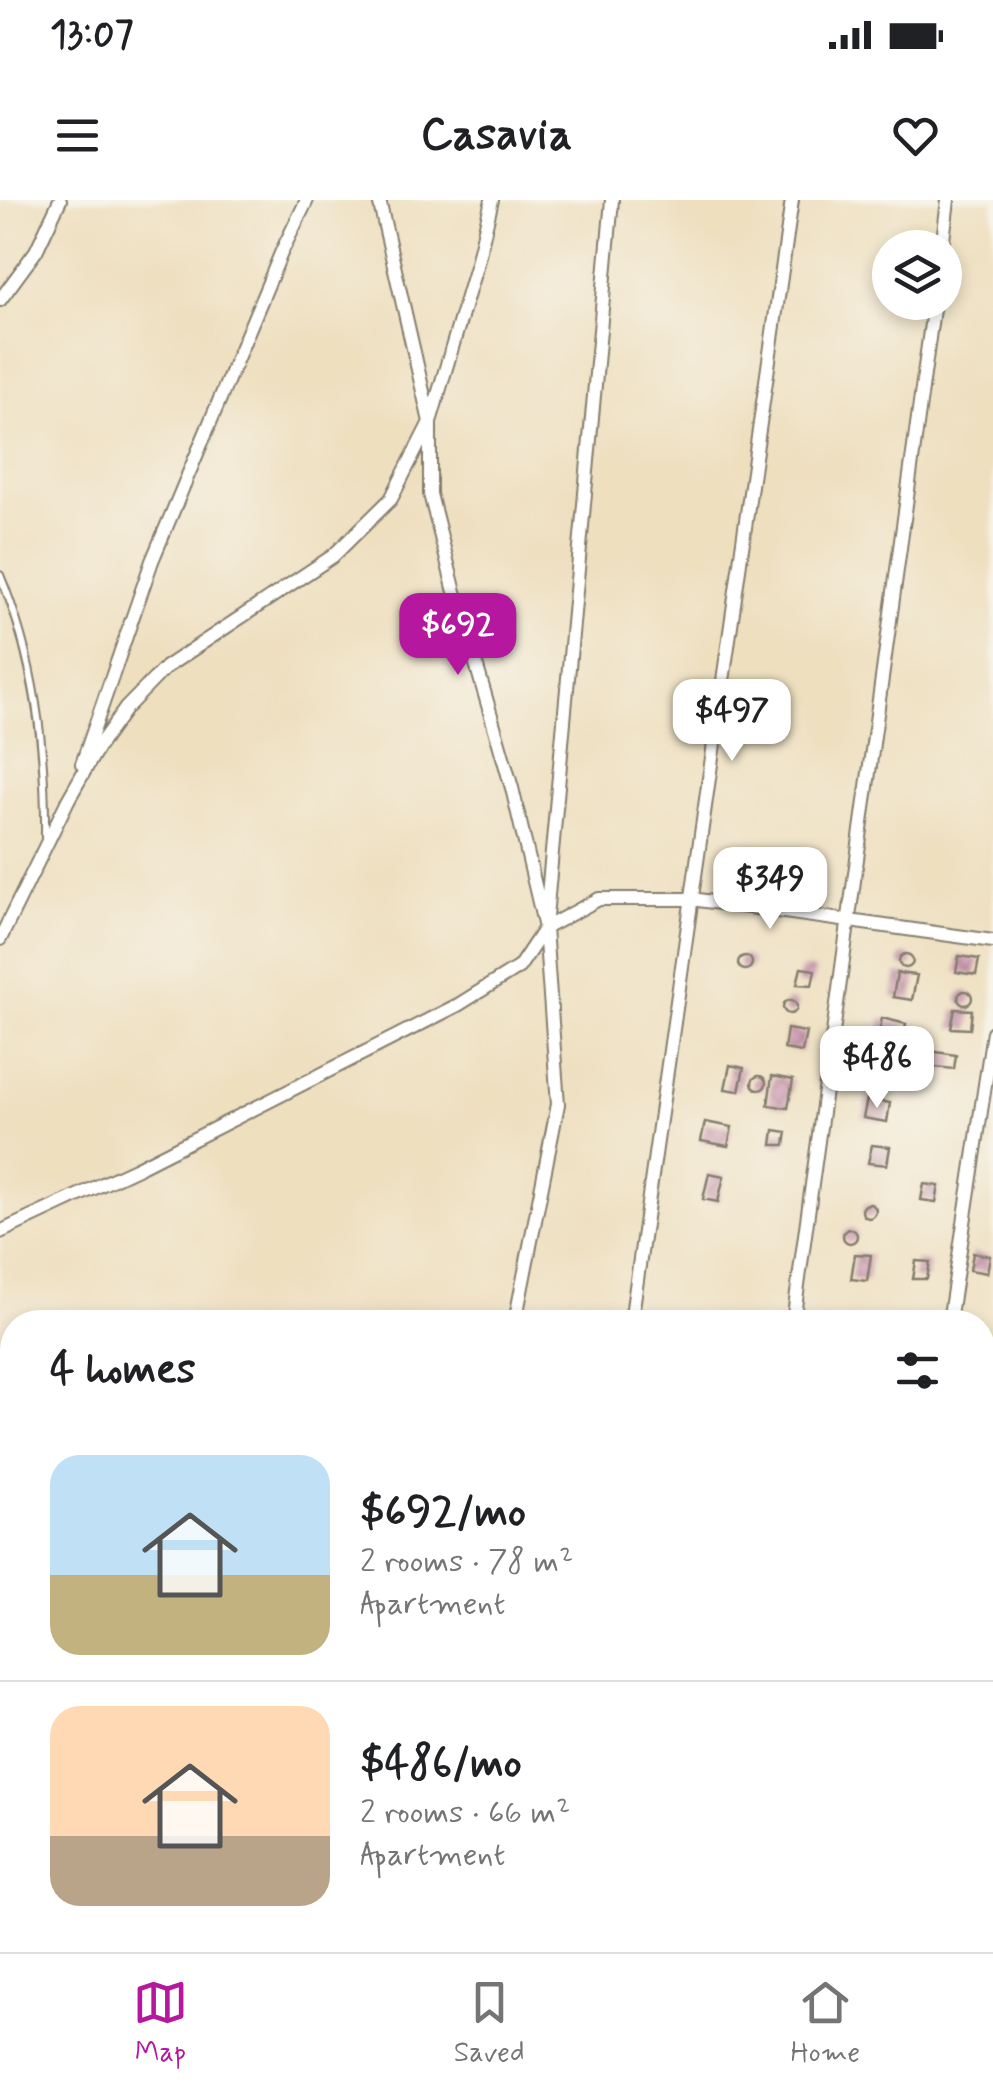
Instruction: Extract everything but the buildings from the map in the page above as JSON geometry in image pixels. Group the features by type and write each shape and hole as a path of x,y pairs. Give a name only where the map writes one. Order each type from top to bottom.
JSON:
{"street":[{"path":"0,300 36,251 60,200"},
{"path":"68,800 152,561 307,200"},
{"path":"379,200 430,422 430,494 512,788 544,928 558,1104 517,1310"},
{"path":"0,939 68,800 126,708 166,668 333,556 391,498 430,422 492,200"},
{"path":"0,1232 137,1168 458,1005 519,968 544,928 612,200"},
{"path":"633,1310 792,200"},
{"path":"944,230 948,200"},
{"path":"794,1310 932,320"},
{"path":"544,928 600,899 691,899 993,940"},
{"path":"951,1310 993,1032"}],"lane":[{"path":"0,575 16,613 31,670 46,783 45,850"}]}
